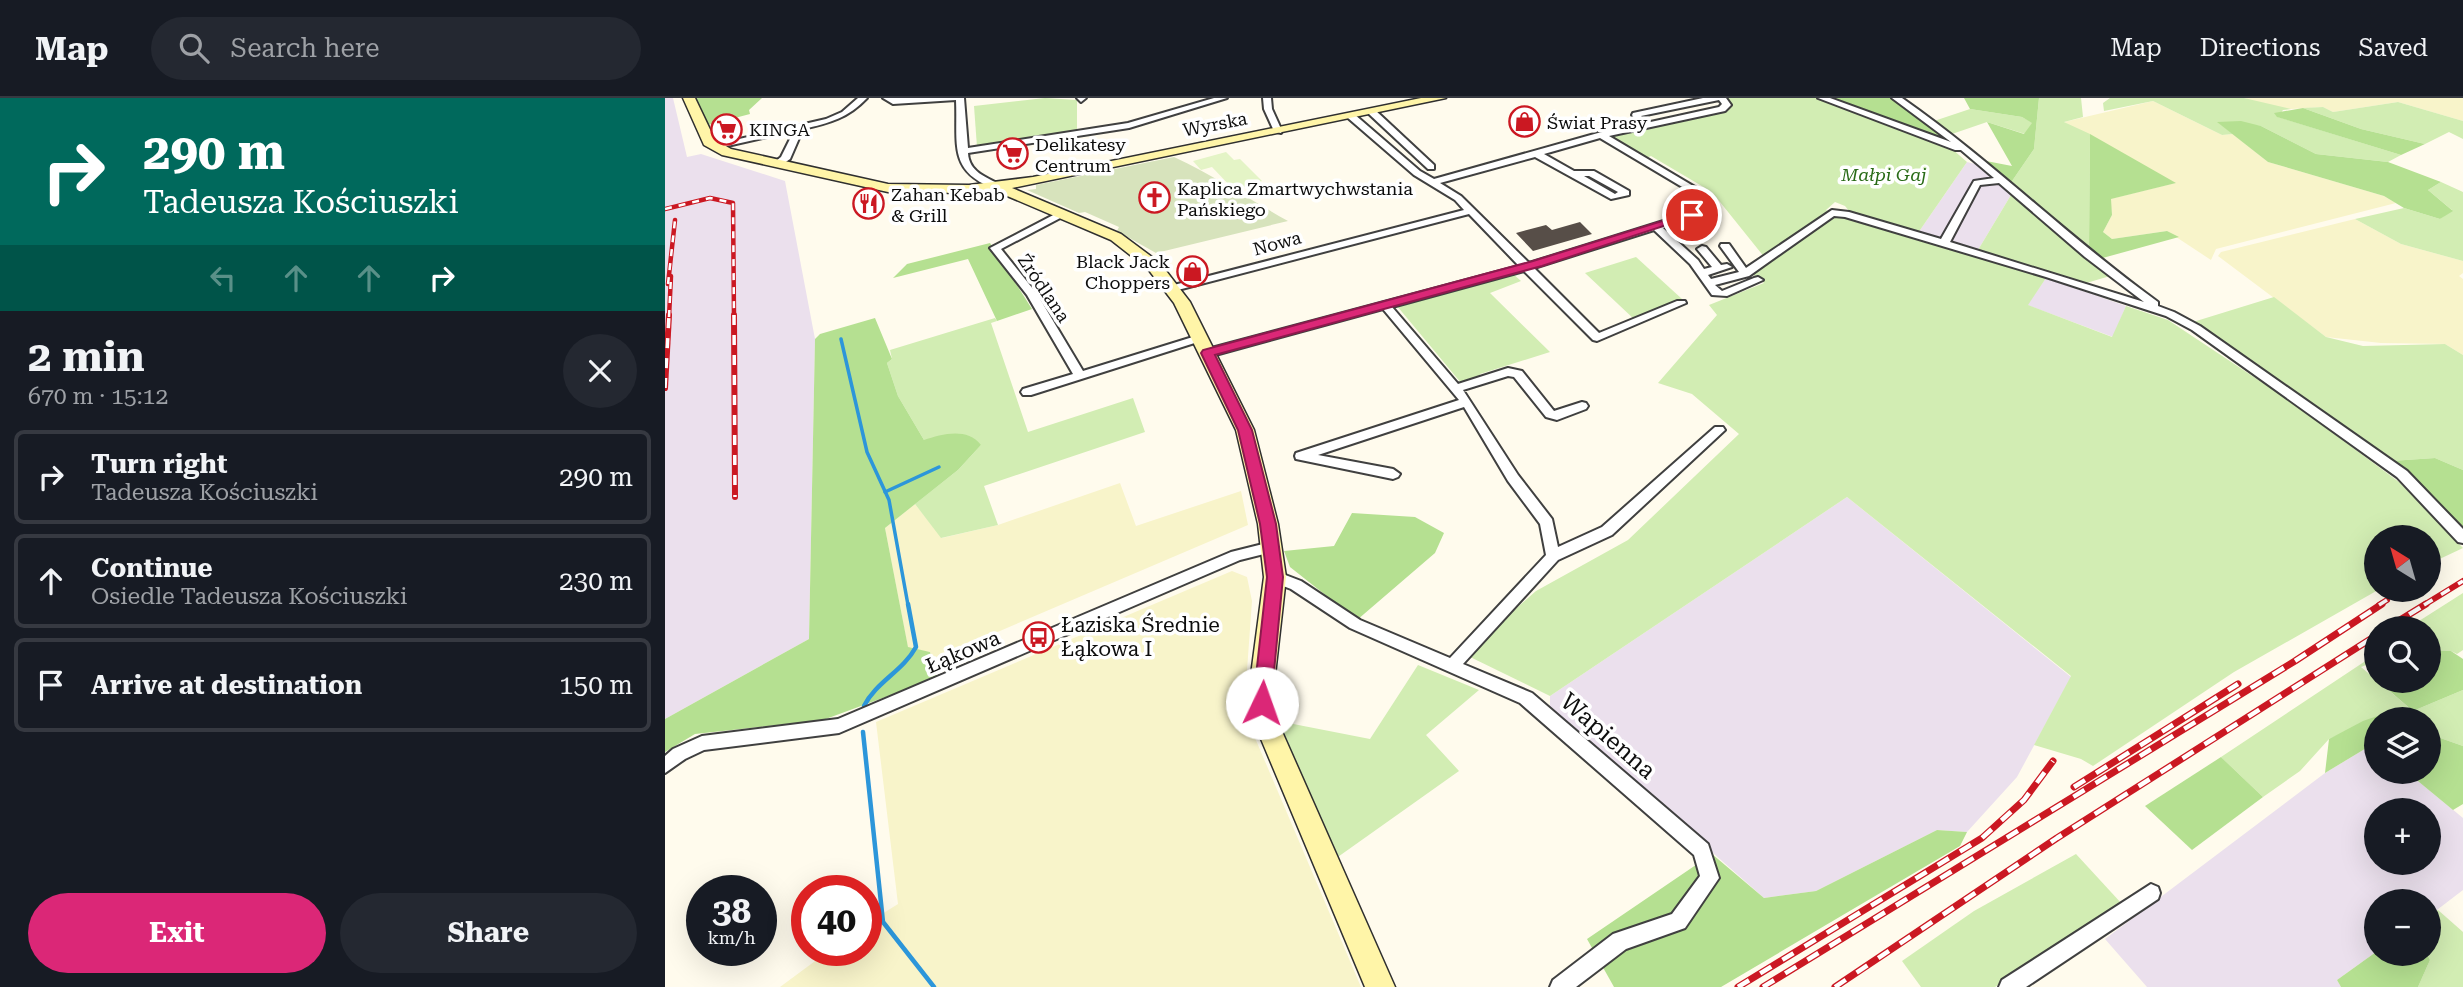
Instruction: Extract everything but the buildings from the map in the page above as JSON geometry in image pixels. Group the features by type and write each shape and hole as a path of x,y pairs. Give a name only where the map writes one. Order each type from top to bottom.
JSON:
{"street":[{"path":"689,98 714,146 839,118 863,98"},
{"path":"887,98 893,101 951,98"},
{"path":"960,98 966,167 989,182 1134,248 1174,288 1245,430 1275,577 1262,703 1268,727 1380,987"},
{"path":"963,151 1129,125 1223,98"},
{"path":"1267,98 1268,109 1278,131"},
{"name":"Wyrska","path":"714,146 888,188 969,189 989,182 1023,183 1439,98"},
{"path":"1644,126 1636,115 1715,98"},
{"path":"1434,182 1601,135 1721,109 1727,105 1721,98"},
{"path":"1822,98 1951,148 1960,148"},
{"path":"1896,98 1999,179 2114,277 2196,328 2402,474 2463,538"},
{"path":"1373,112 1431,167"},
{"path":"1351,116 1417,173 1445,188 1597,338 1681,303"},
{"path":"781,161 800,127"},
{"path":"1027,392 1204,345 1385,305 1525,266 1704,209 1708,202 1702,195 1601,135"},
{"path":"1535,153 1572,174 1614,197 1626,192 1591,173 1572,174"},
{"path":"1944,243 1977,183 1999,179"},
{"path":"1023,183 1018,187 1020,193 1052,210"},
{"name":"Źródlana","path":"1052,210 995,248 1032,294 1080,376"},
{"name":"Nowa","path":"1174,288 1469,211"},
{"path":"1705,278 1745,274 1832,213 1944,243 2170,314"},
{"path":"1655,226 1694,262 1716,293 1723,294 1758,279"},
{"path":"1725,246 1745,274"},
{"path":"1702,249 1723,268 1705,278"},
{"path":"2083,286 2114,277"},
{"path":"1385,305 1467,402 1513,478 1547,523 1553,556"},
{"path":"1457,388 1509,372 1518,374 1550,414 1557,416 1582,406"},
{"path":"1393,474 1301,456 1467,402"},
{"path":"1451,667 1553,556 1607,531 1719,430"},
{"name":"Łąkowa","path":"665,766 679,754 702,743 839,726 1236,556 1271,547"},
{"name":"Wapienna","path":"1275,577 1296,585 1355,624 1527,698 1702,850 1710,878 1678,920 1620,941 1560,987"},
{"path":"2008,987 2151,893"}],"shaded area":[{"path":"665,98 673,98 687,157 701,154 785,181 815,339 809,639 665,719"},
{"path":"2244,98 2463,98 2463,121 2398,102 2333,112 2323,107 2272,107"},
{"path":"2153,101 2222,135 2233,134 2268,162 2384,196 2396,203 2216,249 2211,260 2167,231 2112,239 2103,232 2112,215 2110,199 2175,183 2064,122"},
{"path":"1967,162 1975,164 2011,195 1978,250 1918,233"},
{"path":"2355,219 2401,244 2463,261 2463,273 2459,276 2463,279 2463,355 2445,344 2381,343 2326,337 2218,256 2221,252"},
{"path":"2046,278 2126,306 2113,337 2027,305"},
{"path":"1120,483 1136,526 1241,491 1248,525 932,660 930,652 908,648 885,528 915,504 942,538 998,525"},
{"path":"1847,497 2071,677 2017,777 1967,832 1937,830 1816,891 1764,898 1550,709 1550,696"},
{"path":"1232,571 1247,577 1252,601 1244,712 1361,987 780,987 808,966 882,966 882,914 898,904 876,722"},
{"path":"2364,749 2364,784 2422,784 2439,798 2364,798 2364,875 2441,875 2441,800 2463,818 2463,890 2441,907 2441,889 2364,889 2364,961 2337,980 2341,987 2147,987 2105,939 2325,773"}],"green space":[{"path":"695,98 762,98 749,110 750,114 708,125"},
{"path":"1045,98 1077,100 1077,132 977,147 974,106"},
{"name":"Małpi Gaj","path":"1725,98 1816,98 1951,148 1967,162 1918,233 1850,212 1845,206 1835,202 1826,210 1831,212 1765,258 1712,192 1651,156 1646,158 1607,136 1727,110 1731,105"},
{"path":"1826,98 1892,98 1949,142"},
{"path":"1964,98 2039,98 2034,149 2010,184 1981,160 2012,166 1987,122 2024,134 2032,123 2022,117 1970,109"},
{"path":"2039,98 2081,98 2083,117 2064,122 2090,134 2089,250 2110,276 2083,284 1978,250 2011,195 2010,184 2034,149"},
{"path":"2110,98 2244,98 2291,109 2283,110 2278,117 2401,155 2388,162 2316,154 2261,126 2218,122 2233,134 2222,135 2153,101 2104,111 2103,103"},
{"path":"2398,102 2463,121 2463,139 2449,132 2425,144 2361,129 2303,108 2323,107 2333,112"},
{"path":"2303,108 2361,129 2425,144 2401,155 2277,117 2274,113"},
{"path":"1970,109 2022,117 2033,123 2025,134 1987,122 1952,134 1934,121"},
{"path":"2241,121 2261,126 2316,154 2388,162 2441,182 2428,190 2453,211 2440,219 2404,208 2384,196 2268,162 2217,122"},
{"path":"2090,134 2176,183 2111,199 2112,215 2103,232 2112,239 2167,231 2179,237 2099,259 2089,250"},
{"path":"1226,152 1234,160 1240,159 1262,181 1234,190 1212,167 1201,170 1193,161"},
{"path":"1174,157 1288,221 1156,253 1117,231 1119,227 1027,190 1036,189 1036,185"},
{"path":"2441,182 2463,192 2463,261 2401,244 2355,219 2404,208 2440,219 2452,210 2428,190"},
{"path":"1836,216 1849,217 2046,278 2028,305 2112,337 2126,306 2168,320 2287,399 2399,482 2441,525 2364,525 2364,598 2234,672 2093,766 2081,759 2034,745 2071,676 1847,497 1550,696 1464,654 1536,591 1628,540 1739,434 1692,394 1658,383 1717,315 1709,305 1764,283 1751,273"},
{"path":"990,243 1032,309 997,321 968,259 893,278 907,264"},
{"path":"1636,257 1682,299 1635,320 1585,273"},
{"path":"1512,273 1521,281 1490,293 1550,352 1480,374 1480,379 1462,384 1397,306"},
{"path":"2274,297 2326,337 2363,346 2445,344 2463,355 2463,470 2435,458 2391,461 2193,322"},
{"path":"875,318 892,359 887,363 898,396 924,440 946,434 962,434 975,439 981,445 958,470 885,528 908,647 930,652 937,678 823,720 695,734 665,752 665,719 809,639 815,339 820,334"},
{"path":"995,318 997,321 991,323 1028,432 1133,398 1145,432 984,486 998,525 941,538 915,504 958,470 981,445 924,440 898,396 887,363 892,359 890,350"},
{"path":"2435,458 2463,470 2463,532 2391,461"},
{"path":"1352,513 1415,517 1444,533 1435,553 1357,620 1290,567 1284,551 1334,546"},
{"path":"2441,525 2463,548 2441,558"},
{"path":"2463,593 2463,650 2457,654 2441,651 2441,616 2427,616"},
{"path":"2441,651 2451,651 2463,659 2463,690 2423,707 2408,707 2392,693 2441,693"},
{"path":"2364,662 2361,667 2364,670 2364,693 2392,693 2408,707 2364,707 2364,723 2329,739 2300,771 2263,797 2221,757"},
{"path":"1418,665 1479,690 1426,735 1459,771 1335,859 1278,721 1370,739"},
{"path":"2463,690 2463,746 2441,738 2441,707 2423,707"},
{"path":"2363,721 2364,749 2325,773 2329,739"},
{"path":"2441,738 2463,746 2463,804 2453,810 2422,784 2441,784"},
{"path":"2221,757 2263,797 2192,850 2145,806"},
{"path":"1937,830 1967,832 1960,846 1721,987 1614,987 1587,939 1712,854 1764,898 1816,891"},
{"path":"2076,854 2122,904 1995,987 1921,987 1902,961 1974,911"},
{"path":"2441,913 2463,932 2463,987 2418,987 2427,966 2441,966"},
{"path":"2364,961 2364,966 2427,966 2418,987 2341,987 2337,980"}],"waterway":[{"path":"841,339 867,452 885,492"},
{"path":"885,492 939,467"},
{"path":"885,492 908,605"},
{"path":"864,706 875,690 904,663 916,647 908,604"},
{"path":"863,732 883,922 934,987"}],"railway":[{"path":"665,209 710,198 733,203 734,317"},
{"path":"668,284 675,220"},
{"path":"669,317 671,276"},
{"path":"665,388 669,315"},
{"path":"734,315 735,497"},
{"path":"2424,605 2463,581"},
{"path":"2379,605 2384,602"},
{"path":"1763,987 2295,661 2382,604"},
{"path":"2406,616 2426,604"},
{"path":"1835,987 2057,838 2364,643"},
{"path":"2074,787 2238,684"},
{"path":"1738,987 1982,838 2024,800 2053,761"}],"place":[{"name":"Świat Prasy","path":"1524,122"},
{"name":"KINGA","path":"726,129"},
{"name":"Delikatesy Centrum","path":"1012,154"},
{"name":"Kaplica Zmartwychwstania Pańskiego","path":"1154,198"},
{"name":"Zahan Kebab & Grill","path":"868,204"},
{"name":"Black Jack Choppers","path":"1193,271"},
{"name":"Łaziska Średnie Łąkowa I","path":"1038,637"}],"route":[{"path":"1262,703 1275,577 1268,524 1245,430 1208,353 1537,264 1692,215"}]}
